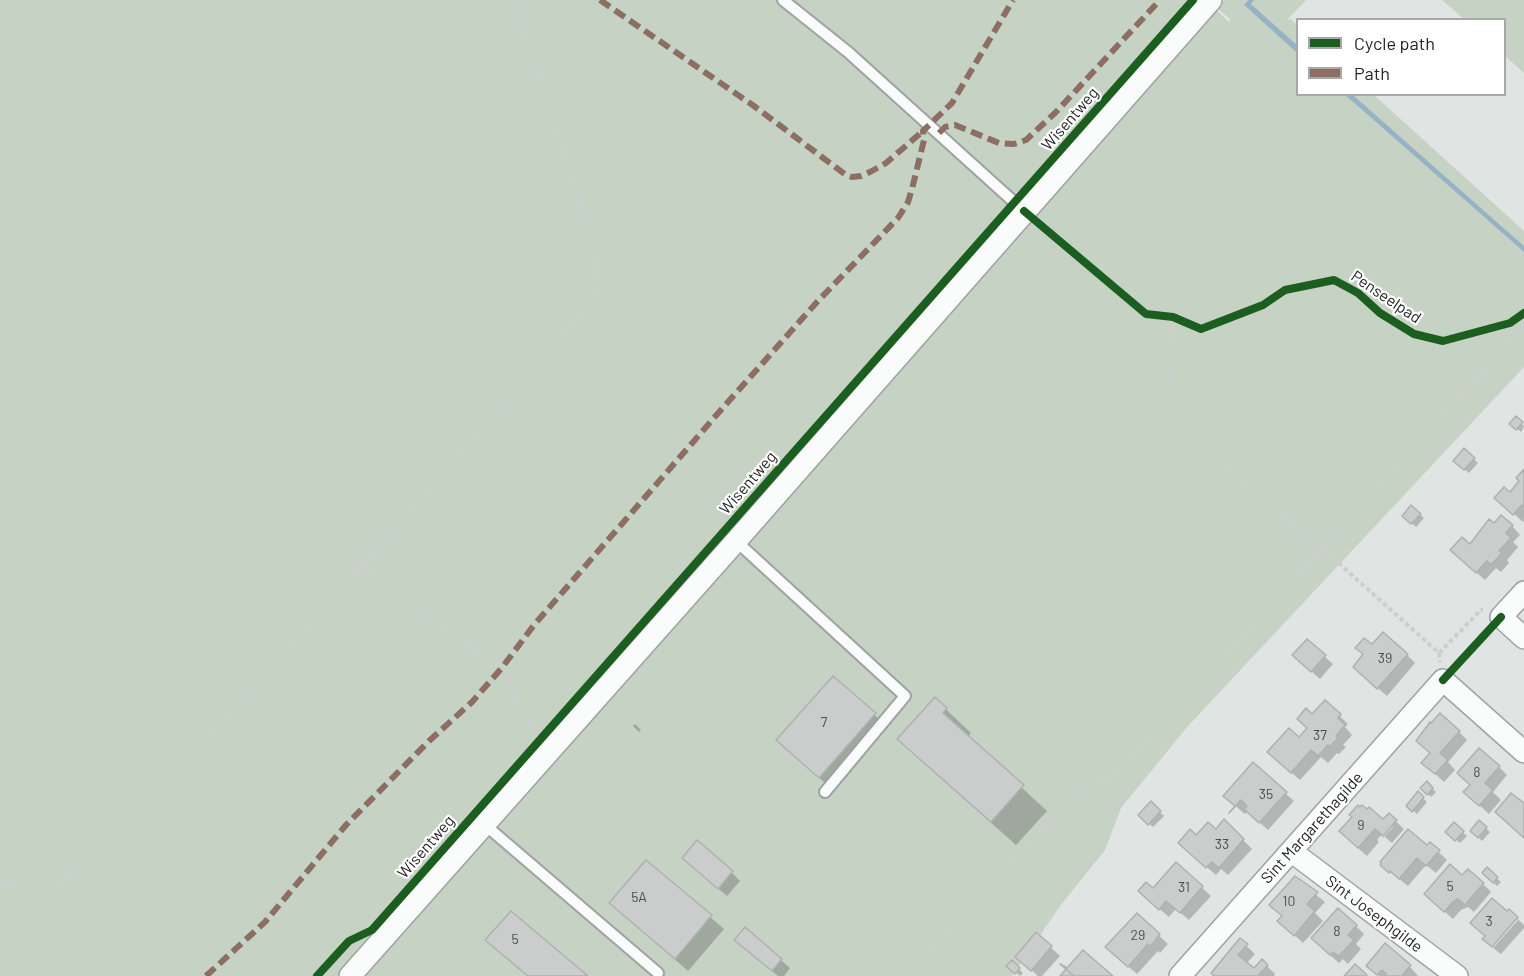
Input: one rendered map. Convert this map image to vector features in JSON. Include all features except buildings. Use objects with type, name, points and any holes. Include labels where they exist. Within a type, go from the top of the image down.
[{"type":"street","name":"Wisentweg","points":[[350,976],[1211,0]]},
{"type":"street","points":[[1524,592],[1501,617],[1524,638]]},
{"type":"street","points":[[1443,680],[1524,752]]},
{"type":"street","name":"Sint Margarethagilde","points":[[1180,976],[1443,680]]},
{"type":"street","name":"Sint Josephgilde","points":[[1291,851],[1457,976]]},
{"type":"lane","points":[[783,0],[848,52],[1024,211]]},
{"type":"lane","points":[[736,541],[905,696],[825,792]]},
{"type":"lane","points":[[484,824],[658,973]]},
{"type":"path","points":[[0,882],[36,890],[57,885],[81,868],[205,742],[560,340],[595,295],[598,265],[593,238],[514,0]]},
{"type":"path","points":[[1164,316],[1182,321]]},
{"type":"path","points":[[1173,317],[1167,412],[1211,454],[1323,549],[1439,653],[1443,680]]},
{"type":"path","points":[[907,976],[1080,786],[1109,781],[1323,549],[1522,318]]},
{"type":"path","points":[[361,567],[501,669],[509,680],[526,721],[543,736]]},
{"type":"path","points":[[1439,653],[1480,609],[1501,617]]},
{"type":"path","points":[[535,745],[551,727]]},
{"type":"green space","points":[[0,0],[1205,0],[1229,22],[1231,20],[1217,8],[1224,0],[1248,0],[1244,5],[1296,52],[1296,96],[1346,96],[1524,252],[1524,367],[1188,726],[1121,808],[1105,850],[1060,906],[1012,976],[0,976]]},
{"type":"green space","points":[[1254,0],[1306,0],[1287,20],[1291,19],[1296,24],[1296,44],[1251,4]]},
{"type":"green space","points":[[1442,0],[1524,0],[1524,73],[1506,57],[1506,18],[1463,18]]},
{"type":"green space","points":[[1354,96],[1375,96],[1524,231],[1524,246]]},
{"type":"water","points":[[1248,0],[1254,0],[1251,4],[1296,44],[1296,52],[1244,5]]},
{"type":"water","points":[[1346,96],[1354,96],[1524,246],[1524,252]]},
{"type":"marked path","points":[[600,0],[754,106],[846,175],[861,176],[872,171],[886,163],[923,131]]},
{"type":"marked path","points":[[206,976],[265,922],[346,825],[429,741],[472,702],[501,669],[534,625],[720,411],[817,302],[898,218],[908,202],[912,189],[924,140],[923,131],[952,103],[1013,0]]},
{"type":"marked path","points":[[939,133],[945,127],[955,125],[999,143],[1014,144],[1026,140],[1056,112],[1160,0]]},
{"type":"cycle path","points":[[317,976],[349,941],[372,930],[1193,0]]},
{"type":"cycle path","name":"Penseelpad","points":[[1024,211],[1146,314],[1173,317],[1201,329],[1263,305],[1285,290],[1334,280],[1358,293],[1380,313],[1414,334],[1443,341],[1510,323],[1524,313]]},
{"type":"cycle path","points":[[1443,680],[1501,617]]}]
